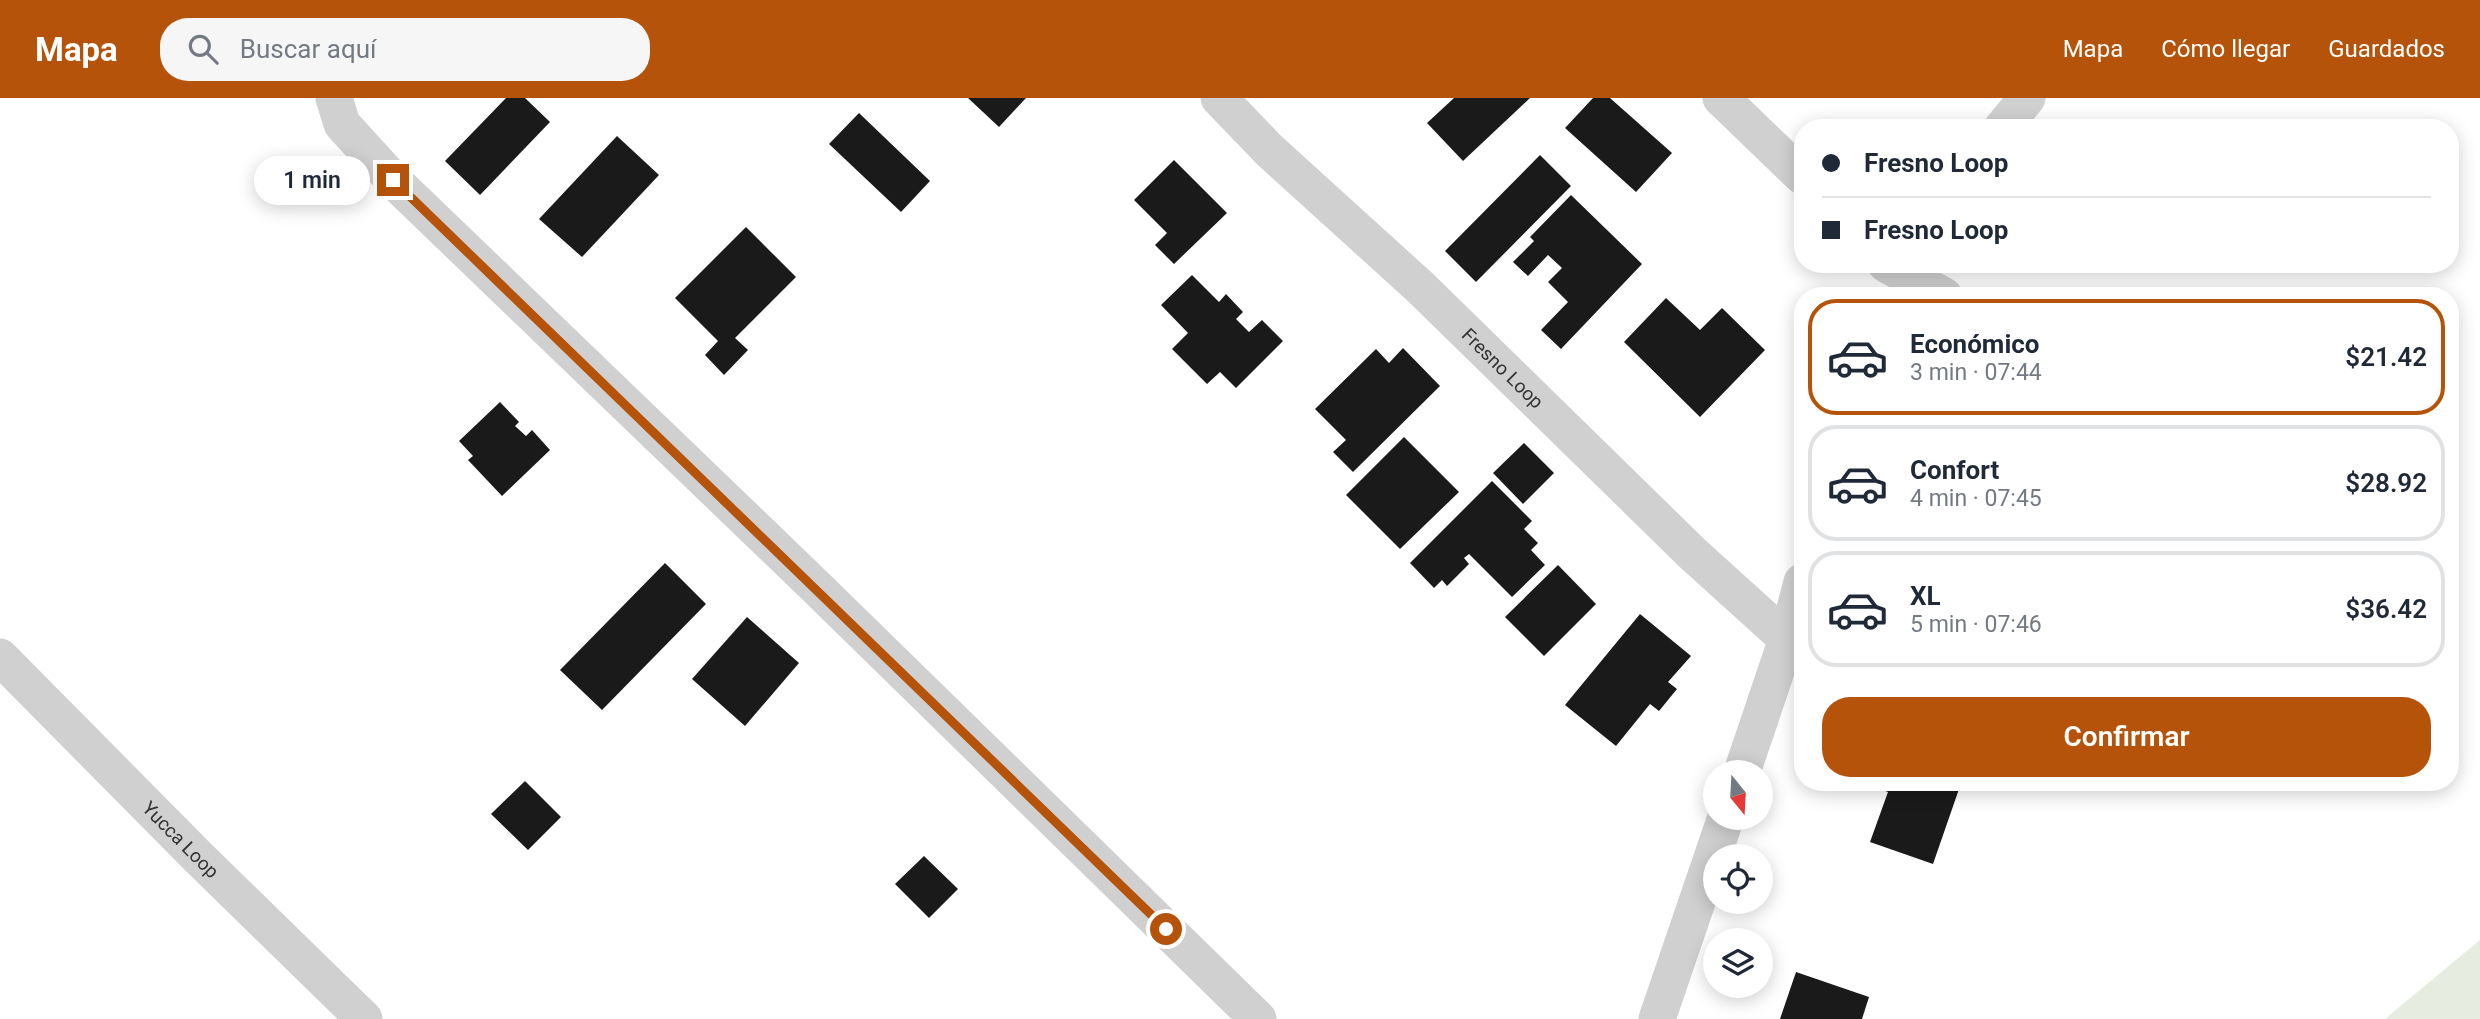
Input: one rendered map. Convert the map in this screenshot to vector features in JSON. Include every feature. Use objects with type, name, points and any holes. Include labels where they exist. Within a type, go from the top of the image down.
[{"type":"street","points":[[334,98],[342,124],[393,180],[813,584],[1258,1019]]},
{"type":"street","name":"Fresno Loop","points":[[1219,98],[1269,150],[1420,287],[1693,554],[1787,639]]},
{"type":"street","points":[[1721,98],[1794,168]]},
{"type":"street","points":[[2010,119],[2027,98]]},
{"type":"street","points":[[1886,273],[1921,287]]},
{"type":"street","points":[[1746,760],[1794,612]]},
{"type":"street","name":"Yucca Loop","points":[[0,657],[363,1019]]},
{"type":"street","points":[[1657,1019],[1722,830]]},
{"type":"shaded area","points":[[2480,940],[2480,1019],[2385,1019]]},
{"type":"building","points":[[506,98],[525,98],[550,122],[480,195],[445,161]]},
{"type":"building","points":[[968,98],[1026,98],[999,127]]},
{"type":"building","points":[[1454,98],[1530,98],[1463,161],[1427,123]]},
{"type":"building","points":[[1593,98],[1610,98],[1672,153],[1636,192],[1565,128]]},
{"type":"building","points":[[859,113],[930,181],[901,212],[829,144]]},
{"type":"building","points":[[617,136],[659,175],[582,257],[539,219]]},
{"type":"building","points":[[1540,155],[1571,186],[1476,282],[1445,251]]},
{"type":"building","points":[[1174,160],[1227,213],[1174,264],[1155,245],[1167,233],[1134,200]]},
{"type":"building","points":[[1571,195],[1642,264],[1561,349],[1541,330],[1568,302],[1548,282],[1562,268],[1548,255],[1528,276],[1513,262],[1534,241],[1530,237]]},
{"type":"building","points":[[746,227],[796,277],[735,338],[748,350],[724,375],[705,355],[718,341],[675,298]]},
{"type":"building","points":[[1192,275],[1219,302],[1226,294],[1243,312],[1236,319],[1249,332],[1262,320],[1283,341],[1236,388],[1220,372],[1207,384],[1172,349],[1188,333],[1161,305]]},
{"type":"building","points":[[1666,298],[1700,330],[1722,308],[1765,350],[1700,417],[1624,342]]},
{"type":"building","points":[[1403,348],[1440,386],[1353,472],[1333,452],[1346,440],[1315,409],[1376,349],[1389,363]]},
{"type":"building","points":[[500,402],[519,422],[515,426],[526,436],[532,430],[550,450],[502,496],[468,460],[473,456],[459,441]]},
{"type":"building","points":[[1404,437],[1459,492],[1400,549],[1346,495]]},
{"type":"building","points":[[1524,443],[1554,473],[1523,504],[1493,473]]},
{"type":"building","points":[[1492,481],[1532,521],[1524,529],[1538,543],[1531,550],[1545,565],[1512,597],[1469,554],[1464,558],[1469,564],[1447,586],[1442,580],[1434,588],[1410,563]]},
{"type":"building","points":[[665,563],[706,604],[602,710],[560,670]]},
{"type":"building","points":[[1558,565],[1596,604],[1544,656],[1505,617]]},
{"type":"building","points":[[1640,614],[1691,656],[1668,682],[1677,689],[1659,711],[1650,704],[1616,746],[1565,705]]},
{"type":"building","points":[[747,617],[799,663],[745,726],[692,679]]},
{"type":"building","points":[[525,781],[561,817],[528,850],[491,814]]},
{"type":"building","points":[[1885,791],[1958,791],[1933,864],[1870,842],[1888,792]]},
{"type":"building","points":[[924,856],[958,889],[929,918],[895,884]]},
{"type":"building","points":[[1796,972],[1869,997],[1862,1019],[1780,1019]]},
{"type":"route","points":[[393,180],[813,584],[1166,929]]}]
